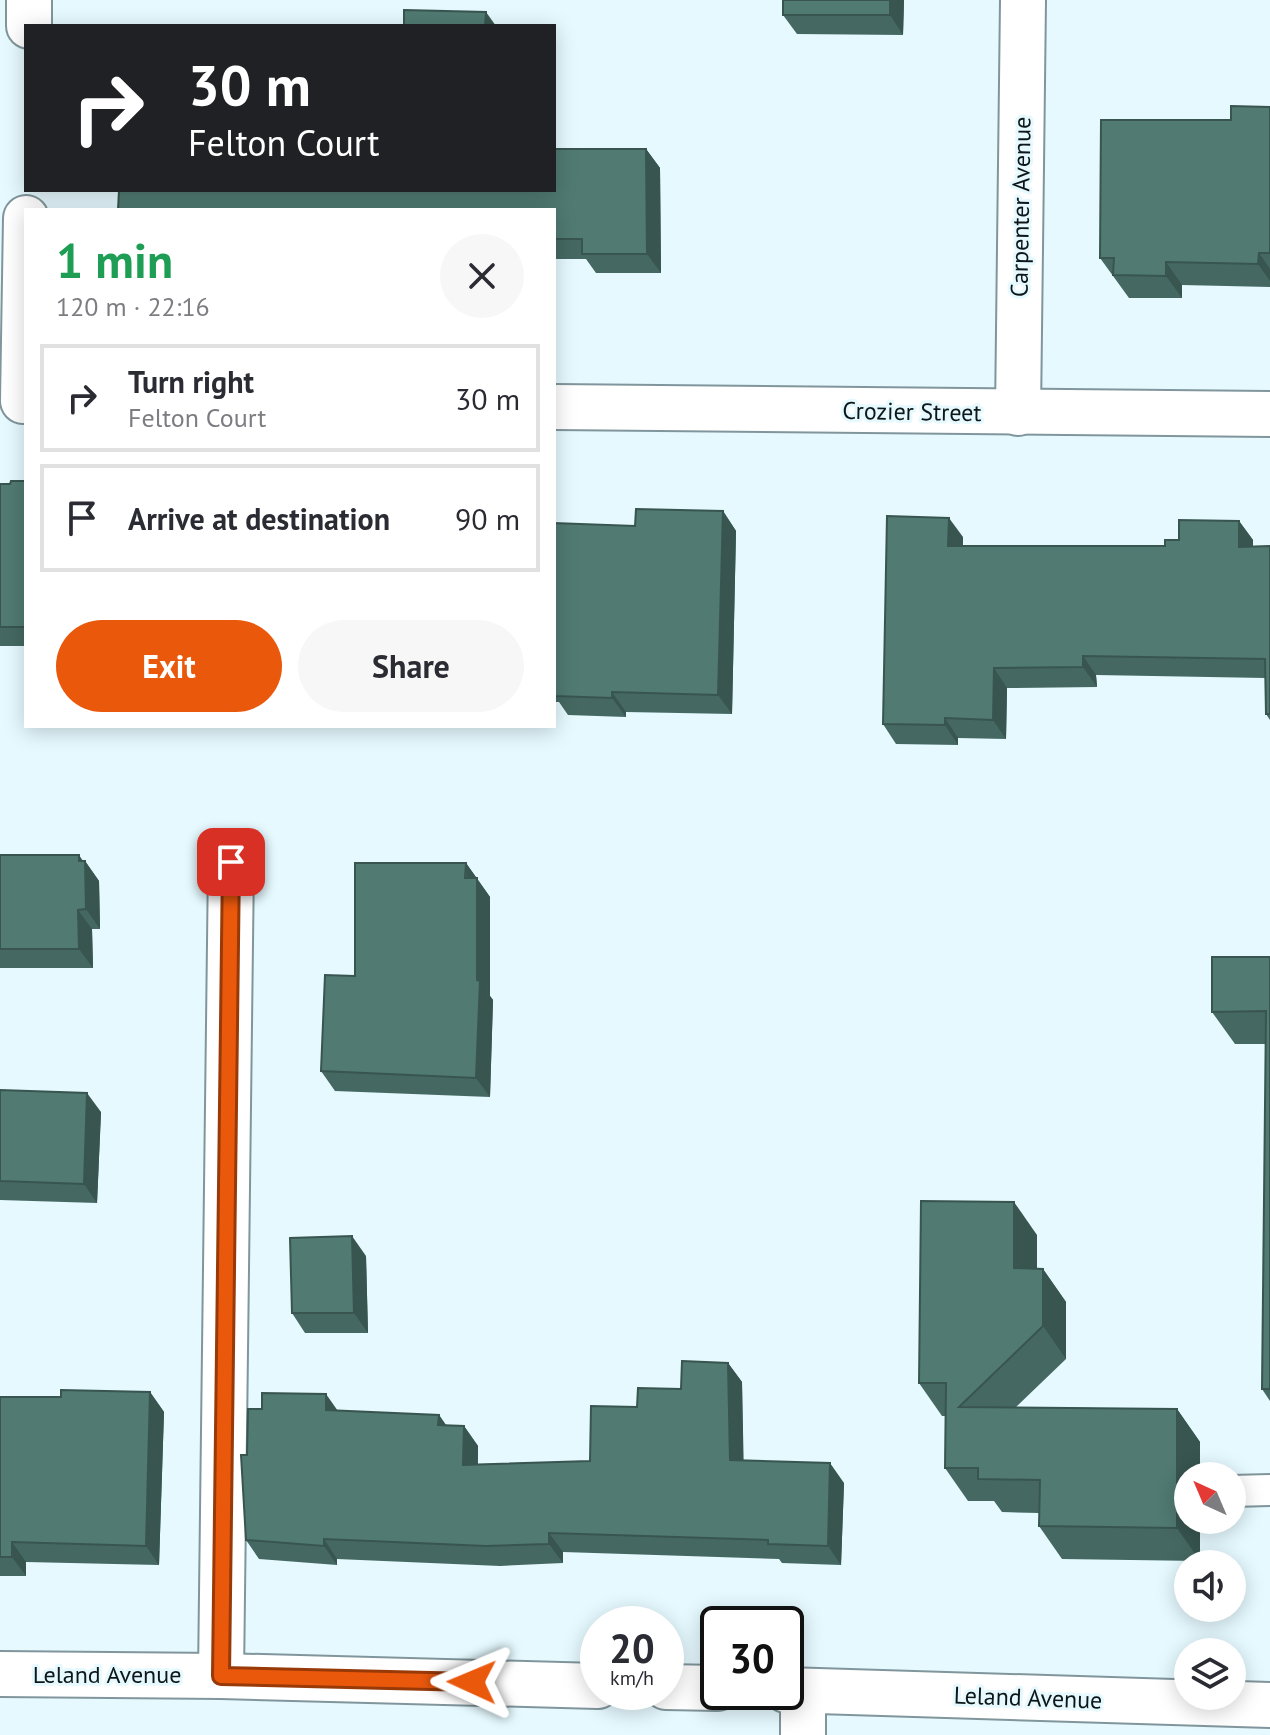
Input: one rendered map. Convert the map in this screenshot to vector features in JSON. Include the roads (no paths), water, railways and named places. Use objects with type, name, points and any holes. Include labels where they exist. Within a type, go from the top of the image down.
[{"type":"street","points":[[29,0],[29,24]]},
{"type":"street","name":"Carpenter Avenue","points":[[1018,413],[1023,0]]},
{"type":"street","points":[[16,400],[24,254]]},
{"type":"street","name":"Crozier Street","points":[[556,407],[1270,414]]},
{"type":"street","points":[[221,1676],[231,862]]},
{"type":"street","name":"Leland Avenue","points":[[0,1674],[580,1686]]},
{"type":"street","name":"Leland Avenue","points":[[804,1690],[1270,1705]]},
{"type":"street","points":[[798,1710],[803,1735]]},
{"type":"lane","points":[[1246,1491],[1270,1490]]}]
